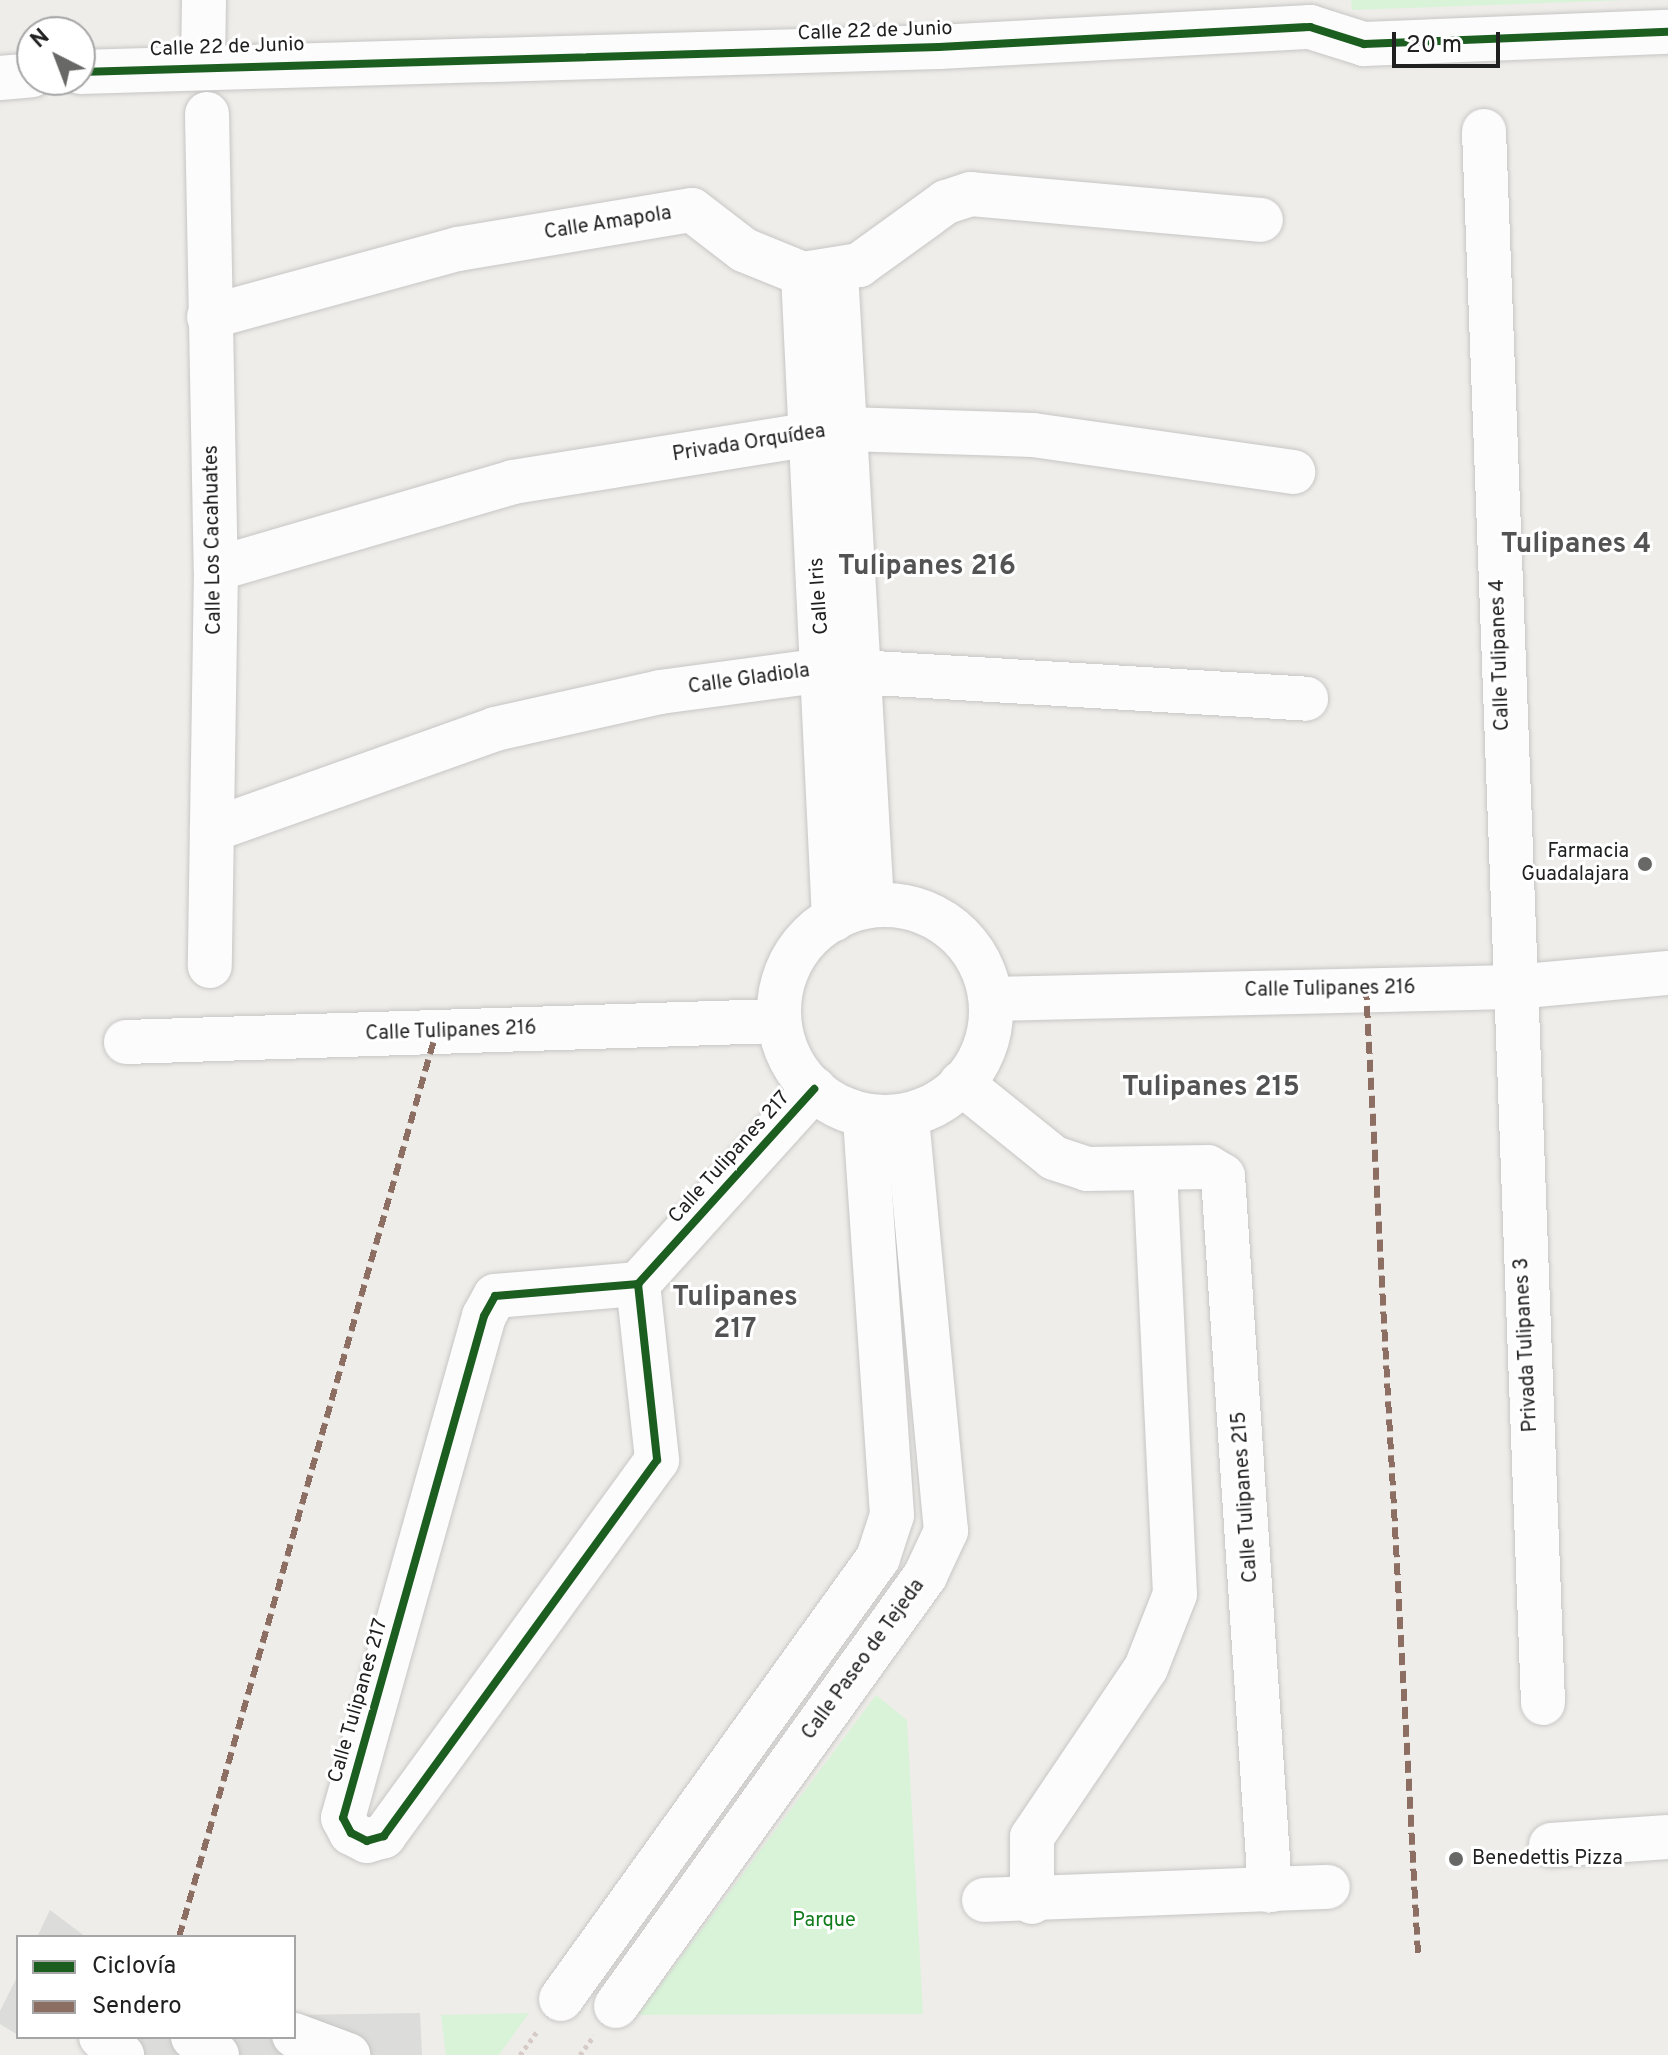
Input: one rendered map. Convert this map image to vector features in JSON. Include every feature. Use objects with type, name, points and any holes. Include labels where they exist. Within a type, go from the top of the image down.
[{"type":"street","points":[[203,63],[204,0]]},
{"type":"street","name":"Calle 22 de Junio","points":[[96,71],[1099,19],[1318,13],[1364,44],[1668,32]]},
{"type":"street","name":"Calle Los Cacahuates","points":[[207,114],[216,569],[210,966]]},
{"type":"street","name":"Calle Tulipanes 4","points":[[1484,131],[1514,987]]},
{"type":"street","points":[[819,273],[884,250],[946,202],[971,194],[1261,220]]},
{"type":"street","name":"Calle Amapola","points":[[209,317],[458,249],[692,210],[744,250],[819,273]]},
{"type":"street","name":"Calle Iris","points":[[819,273],[843,670],[853,911]]},
{"type":"street","name":"Privada Orquídea","points":[[216,569],[513,482],[827,432],[1033,435],[1293,472]]},
{"type":"street","name":"Calle Gladiola","points":[[212,830],[495,729],[660,692],[843,670],[1306,699]]},
{"type":"street","points":[[853,911],[943,921],[973,950],[992,999],[990,1030],[961,1083],[886,1116],[814,1089],[796,1072],[776,1021],[794,953],[853,911]]},
{"type":"street","name":"Calle Tulipanes 216","points":[[992,999],[1514,987],[1668,973]]},
{"type":"street","name":"Privada Tulipanes 3","points":[[1514,987],[1543,1703]]},
{"type":"street","name":"Calle Tulipanes 216","points":[[126,1042],[776,1021]]},
{"type":"street","name":"Calle Tulipanes 215","points":[[961,1083],[1054,1158],[1087,1169],[1208,1167],[1223,1176],[1270,1890]]},
{"type":"street","name":"Calle Tulipanes 217","points":[[638,1284],[657,1460],[384,1836],[367,1841],[351,1833],[343,1818],[484,1316],[495,1296],[638,1284],[814,1089]]},
{"type":"street","points":[[561,1999],[878,1558],[892,1515],[886,1116]]},
{"type":"street","name":"Calle Paseo de Tejeda","points":[[616,2006],[925,1576],[946,1531],[886,1116]]},
{"type":"street","points":[[1032,1902],[1032,1837],[1146,1668],[1175,1594],[1155,1168]]},
{"type":"street","points":[[1551,1845],[1668,1837]]},
{"type":"street","points":[[984,1900],[1032,1902],[1328,1887]]},
{"type":"street","points":[[296,2036],[348,2055]]},
{"type":"street","points":[[103,2039],[122,2055]]},
{"type":"street","points":[[196,2039],[217,2055]]},
{"type":"shaded area","points":[[50,1910],[83,1935],[38,1935]]},
{"type":"shaded area","points":[[16,1979],[16,2034],[0,2024],[0,2011]]},
{"type":"shaded area","points":[[420,2013],[422,2055],[111,2055],[92,2039],[296,2039],[296,2015]]},
{"type":"green space","points":[[1351,0],[1626,0],[1352,10]]},
{"type":"green space","name":"Parque","points":[[876,1695],[907,1720],[923,2014],[638,2015]]},
{"type":"green space","points":[[529,2013],[499,2055],[446,2055],[441,2015]]},
{"type":"marked path","points":[[1366,988],[1418,1953]]},
{"type":"marked path","points":[[180,1935],[436,1033]]},
{"type":"cycle path","points":[[96,72],[939,47],[1310,27],[1364,44],[1668,32]]},
{"type":"cycle path","points":[[638,1284],[657,1460],[384,1836],[367,1841],[351,1833],[343,1818],[484,1316],[495,1296],[638,1284],[814,1089]]},
{"type":"place","name":"Farmacia Guadalajara","points":[[1645,864]]},
{"type":"place","name":"Benedettis Pizza","points":[[1456,1859]]},
{"type":"district","name":"Tulipanes 4","points":[[1576,545]]},
{"type":"district","name":"Tulipanes 216","points":[[927,567]]},
{"type":"district","name":"Tulipanes 215","points":[[1211,1088]]},
{"type":"district","name":"Tulipanes 217","points":[[735,1314]]}]
